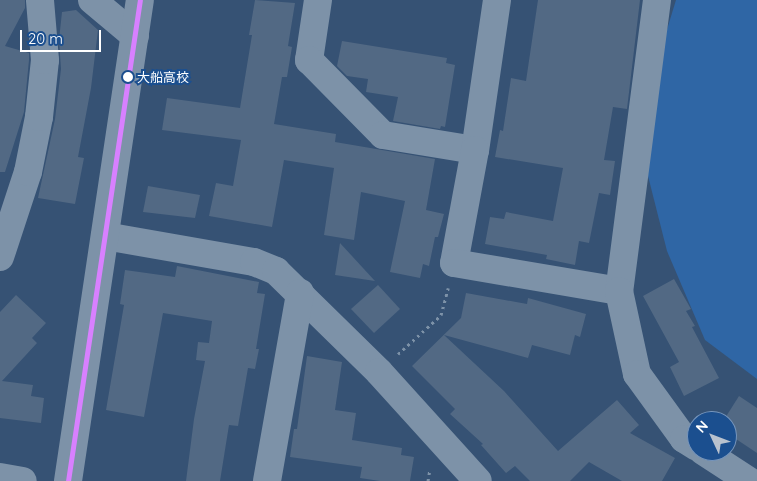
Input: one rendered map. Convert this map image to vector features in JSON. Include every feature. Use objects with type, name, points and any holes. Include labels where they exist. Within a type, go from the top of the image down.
[{"type":"street","points":[[0,257],[28,172],[39,117],[45,60],[40,0]]},
{"type":"street","points":[[92,0],[134,36]]},
{"type":"street","points":[[68,481],[140,0]]},
{"type":"street","points":[[318,0],[309,60],[383,134],[475,150]]},
{"type":"street","points":[[497,0],[475,150],[454,263],[619,291]]},
{"type":"street","points":[[657,0],[619,291],[637,374],[687,441]]},
{"type":"street","points":[[105,236],[254,262],[276,272],[300,293],[379,372],[478,481]]},
{"type":"street","points":[[267,481],[300,293]]},
{"type":"street","points":[[718,461],[749,481]]},
{"type":"street","points":[[0,477],[23,481]]},
{"type":"path","points":[[379,372],[441,315],[454,263]]},
{"type":"shaded area","points":[[676,0],[757,0],[757,379],[705,340],[667,251],[646,168],[654,72]]},
{"type":"building","points":[[0,0],[25,0],[25,8],[5,46],[29,53],[24,112],[5,172],[0,172]]},
{"type":"building","points":[[255,0],[295,3],[288,46],[292,47],[287,77],[282,77],[274,124],[336,134],[335,142],[435,159],[426,210],[444,214],[438,237],[435,237],[429,266],[423,264],[420,278],[390,272],[405,201],[361,192],[354,240],[324,235],[334,168],[284,160],[272,227],[209,216],[216,183],[233,186],[241,140],[162,130],[167,98],[240,108],[252,35],[249,35]]},
{"type":"building","points":[[538,0],[640,0],[627,109],[613,107],[604,160],[615,161],[610,195],[599,193],[589,243],[579,241],[575,265],[546,259],[547,255],[485,244],[490,217],[504,219],[506,212],[553,221],[563,168],[495,157],[500,130],[503,131],[511,78],[526,81]]},
{"type":"building","points":[[76,10],[98,30],[91,88],[78,157],[84,158],[75,204],[38,198],[55,119],[61,69],[59,40],[62,12]]},
{"type":"building","points":[[342,41],[447,58],[446,63],[455,65],[445,127],[441,126],[440,129],[393,121],[398,97],[366,92],[368,79],[347,76],[337,66]]},
{"type":"building","points":[[148,186],[200,195],[195,218],[143,212]]},
{"type":"building","points":[[340,243],[375,281],[335,275]]},
{"type":"building","points":[[177,266],[259,282],[257,293],[265,294],[256,349],[259,349],[255,369],[248,368],[238,426],[229,425],[220,481],[186,481],[194,419],[205,361],[196,360],[198,342],[209,343],[212,321],[163,313],[144,417],[106,410],[124,305],[120,304],[125,270],[175,277]]},
{"type":"building","points":[[674,279],[691,309],[686,311],[695,326],[692,327],[719,378],[684,396],[670,367],[679,362],[643,296]]},
{"type":"building","points":[[378,285],[400,309],[374,333],[351,309]]},
{"type":"building","points":[[466,293],[527,304],[528,298],[586,314],[580,337],[575,335],[570,355],[532,345],[528,358],[444,335],[504,391],[558,451],[617,400],[639,425],[630,433],[675,458],[662,481],[622,481],[589,462],[570,481],[530,481],[515,466],[506,473],[481,445],[483,444],[450,414],[455,409],[412,366],[461,318]]},
{"type":"building","points":[[16,295],[46,323],[32,338],[37,343],[2,381],[33,385],[31,396],[44,398],[41,423],[0,418],[0,312]]},
{"type":"building","points":[[307,356],[342,362],[335,410],[356,413],[352,440],[402,448],[401,455],[414,457],[410,481],[380,481],[360,478],[362,467],[290,457],[294,429],[297,429]]},
{"type":"building","points":[[739,396],[757,408],[757,453],[737,440],[737,411],[730,411]]},
{"type":"transit line","points":[[68,481],[140,0]]},
{"type":"place","name":"大船高校","points":[[128,77]]}]
